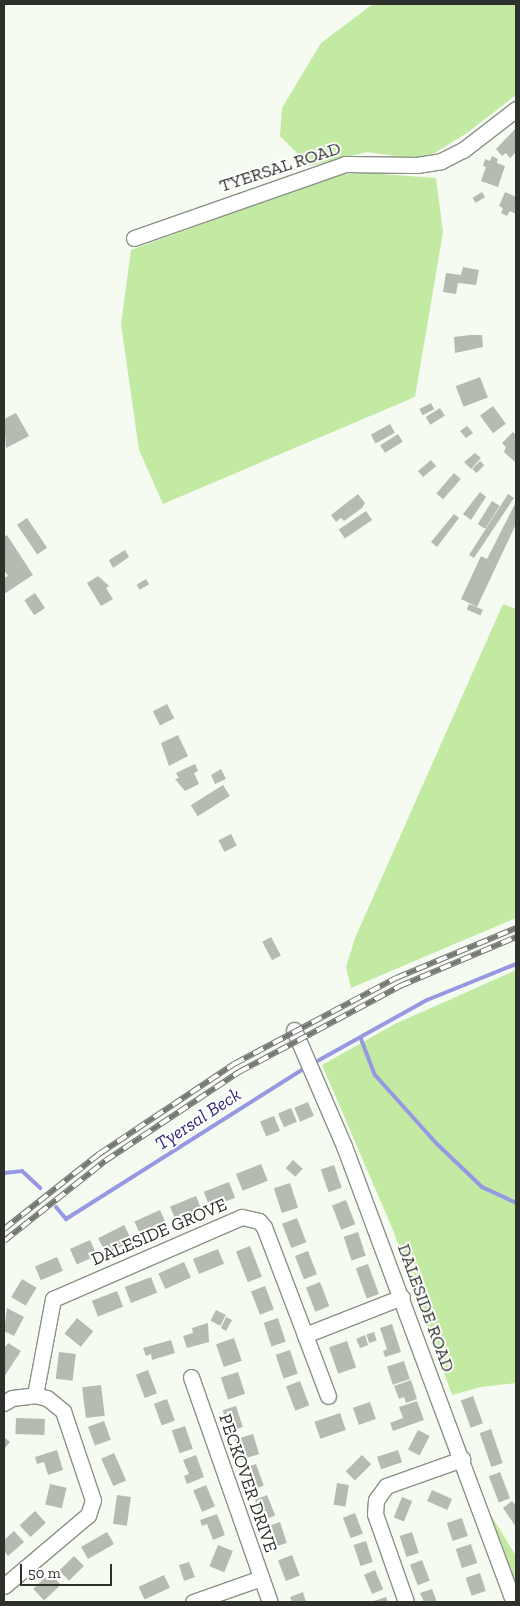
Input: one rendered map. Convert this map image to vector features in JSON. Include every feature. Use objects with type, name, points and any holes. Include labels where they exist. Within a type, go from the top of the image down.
[{"type":"street","name":"TYERSAL ROAD","points":[[134,238],[345,164],[417,165],[441,160],[463,150],[516,109]]},
{"type":"street","name":"DALESIDE ROAD","points":[[294,1030],[314,1072],[402,1297],[514,1602]]},
{"type":"street","name":"DALESIDE GROVE","points":[[35,1395],[53,1299],[242,1218],[259,1221],[264,1227],[328,1396]]},
{"type":"street","points":[[305,1335],[402,1297]]},
{"type":"street","name":"PECKOVER DRIVE","points":[[191,1377],[270,1602]]},
{"type":"street","points":[[4,1403],[12,1398],[35,1395],[56,1404],[68,1419],[92,1490],[92,1508],[4,1586]]},
{"type":"street","points":[[406,1602],[375,1514],[376,1500],[386,1486],[462,1459]]},
{"type":"street","points":[[193,1602],[261,1578]]},
{"type":"green space","points":[[373,4],[516,4],[516,95],[467,133],[433,154],[410,158],[367,152],[310,166],[280,136],[282,108],[321,43]]},
{"type":"green space","points":[[368,173],[436,178],[443,232],[415,397],[163,504],[139,450],[121,324],[131,250],[340,174]]},
{"type":"green space","points":[[503,604],[516,609],[516,918],[351,988],[346,967],[355,938]]},
{"type":"green space","points":[[516,970],[516,1383],[481,1387],[452,1395],[393,1230],[322,1065],[395,1024]]},
{"type":"green space","points":[[491,1515],[516,1556],[516,1591],[489,1516]]},
{"type":"building","points":[[516,128],[516,152],[510,158],[506,153],[502,156],[496,149]]},
{"type":"building","points":[[492,156],[498,159],[497,163],[505,166],[498,187],[481,181],[486,167],[483,166],[485,159],[490,161]]},
{"type":"building","points":[[482,192],[485,197],[476,203],[473,198]]},
{"type":"building","points":[[505,192],[516,197],[516,214],[510,211],[507,216],[501,213],[503,208],[499,206]]},
{"type":"building","points":[[463,267],[479,270],[476,285],[458,283],[456,294],[443,292],[446,273],[461,275]]},
{"type":"building","points":[[482,335],[483,347],[455,353],[454,337]]},
{"type":"building","points":[[480,377],[488,398],[464,407],[456,386]]},
{"type":"building","points":[[431,403],[434,409],[423,415],[419,409]]},
{"type":"building","points":[[493,406],[506,424],[493,433],[480,415]]},
{"type":"building","points":[[440,408],[445,416],[430,425],[426,417]]},
{"type":"building","points":[[16,413],[29,436],[6,448],[4,419]]},
{"type":"building","points":[[390,424],[395,433],[376,443],[371,435]]},
{"type":"building","points":[[467,426],[473,433],[466,438],[460,431]]},
{"type":"building","points":[[513,432],[516,435],[516,463],[504,452],[506,447],[502,443]]},
{"type":"building","points":[[398,434],[403,442],[385,453],[380,445]]},
{"type":"building","points":[[475,453],[481,458],[471,469],[464,462]]},
{"type":"building","points":[[431,460],[436,466],[423,477],[418,471]]},
{"type":"building","points":[[480,461],[484,465],[476,473],[472,469]]},
{"type":"building","points":[[454,473],[461,479],[443,499],[436,493]]},
{"type":"building","points":[[480,492],[486,497],[471,520],[463,514]]},
{"type":"building","points":[[358,494],[365,503],[362,508],[344,521],[341,518],[336,522],[331,515]]},
{"type":"building","points":[[508,494],[514,498],[474,558],[469,555]]},
{"type":"building","points":[[492,501],[500,506],[485,529],[478,524]]},
{"type":"building","points":[[516,502],[516,524],[477,607],[461,599],[481,556],[487,559]]},
{"type":"building","points":[[366,511],[372,520],[345,539],[339,529]]},
{"type":"building","points":[[454,514],[459,518],[437,547],[431,542]]},
{"type":"building","points":[[27,518],[47,548],[37,555],[17,525]]},
{"type":"building","points":[[7,535],[33,575],[4,594],[4,578],[8,576],[4,570],[4,537]]},
{"type":"building","points":[[125,550],[129,557],[113,568],[109,560]]},
{"type":"building","points":[[98,576],[109,586],[106,588],[113,599],[101,606],[87,583]]},
{"type":"building","points":[[146,579],[149,584],[140,590],[137,585]]},
{"type":"building","points":[[35,593],[45,608],[34,615],[24,600]]},
{"type":"building","points":[[469,604],[483,610],[480,615],[467,610]]},
{"type":"building","points":[[167,704],[174,718],[160,726],[153,711]]},
{"type":"building","points":[[178,735],[188,756],[169,766],[161,743]]},
{"type":"building","points":[[195,764],[198,771],[194,773],[199,784],[185,791],[175,779],[179,778],[176,773]]},
{"type":"building","points":[[221,769],[226,779],[215,784],[211,775]]},
{"type":"building","points":[[223,785],[230,796],[198,816],[191,805]]},
{"type":"building","points":[[231,834],[237,846],[224,852],[219,840]]},
{"type":"building","points":[[271,937],[281,956],[272,960],[262,942]]},
{"type":"building","points":[[308,1102],[314,1116],[300,1122],[294,1108]]},
{"type":"building","points":[[291,1108],[297,1122],[284,1127],[278,1113]]},
{"type":"building","points":[[274,1116],[280,1131],[266,1136],[260,1122]]},
{"type":"building","points":[[293,1160],[303,1169],[295,1177],[286,1168]]},
{"type":"building","points":[[261,1164],[268,1181],[243,1191],[236,1174]]},
{"type":"building","points":[[334,1165],[342,1188],[329,1192],[321,1170]]},
{"type":"building","points":[[229,1182],[235,1198],[210,1208],[204,1192]]},
{"type":"building","points":[[290,1183],[298,1208],[282,1213],[274,1188]]},
{"type":"building","points":[[196,1196],[202,1211],[176,1221],[170,1206]]},
{"type":"building","points":[[346,1200],[355,1224],[341,1230],[332,1205]]},
{"type":"building","points":[[160,1210],[167,1226],[141,1237],[134,1221]]},
{"type":"building","points":[[297,1218],[306,1242],[291,1248],[282,1224]]},
{"type":"building","points":[[124,1225],[132,1241],[106,1254],[98,1238]]},
{"type":"building","points":[[358,1232],[366,1256],[351,1260],[344,1237]]},
{"type":"building","points":[[90,1240],[97,1256],[77,1264],[70,1249]]},
{"type":"building","points":[[250,1246],[262,1277],[248,1282],[236,1251]]},
{"type":"building","points":[[218,1249],[224,1264],[199,1274],[193,1259]]},
{"type":"building","points":[[308,1251],[317,1274],[304,1279],[295,1256]]},
{"type":"building","points":[[57,1257],[63,1271],[41,1280],[35,1266]]},
{"type":"building","points":[[184,1262],[191,1278],[165,1289],[158,1273]]},
{"type":"building","points":[[368,1264],[379,1294],[367,1299],[356,1268]]},
{"type":"building","points":[[151,1277],[157,1293],[131,1303],[125,1287]]},
{"type":"building","points":[[22,1279],[37,1288],[26,1306],[11,1297]]},
{"type":"building","points":[[320,1282],[329,1306],[315,1312],[306,1287]]},
{"type":"building","points":[[265,1286],[274,1309],[260,1315],[251,1291]]},
{"type":"building","points":[[117,1291],[123,1307],[98,1317],[92,1301]]},
{"type":"building","points":[[7,1308],[24,1317],[14,1336],[4,1331]]},
{"type":"building","points":[[216,1310],[226,1315],[220,1326],[211,1321]]},
{"type":"building","points":[[226,1317],[232,1320],[226,1331],[221,1328]]},
{"type":"building","points":[[77,1318],[93,1331],[81,1347],[64,1334]]},
{"type":"building","points":[[278,1318],[286,1342],[271,1346],[264,1323]]},
{"type":"building","points":[[208,1323],[209,1342],[187,1348],[183,1336],[193,1333],[192,1328]]},
{"type":"building","points":[[392,1324],[401,1352],[385,1357],[383,1351],[387,1349],[380,1328]]},
{"type":"building","points":[[374,1332],[377,1341],[369,1343],[366,1334]]},
{"type":"building","points":[[365,1335],[368,1345],[360,1348],[356,1339]]},
{"type":"building","points":[[234,1338],[242,1361],[224,1367],[216,1344]]},
{"type":"building","points":[[171,1340],[175,1353],[152,1360],[151,1354],[146,1356],[143,1348]]},
{"type":"building","points":[[347,1341],[356,1367],[338,1374],[329,1347]]},
{"type":"building","points":[[8,1343],[21,1351],[4,1377],[4,1349]]},
{"type":"building","points":[[290,1350],[298,1374],[283,1378],[276,1355]]},
{"type":"building","points":[[59,1352],[76,1354],[73,1381],[56,1379]]},
{"type":"building","points":[[404,1361],[410,1379],[393,1385],[387,1367]]},
{"type":"building","points":[[148,1370],[157,1393],[145,1398],[136,1375]]},
{"type":"building","points":[[238,1372],[245,1394],[228,1399],[221,1378]]},
{"type":"building","points":[[411,1380],[417,1399],[406,1403],[404,1397],[399,1399],[394,1386]]},
{"type":"building","points":[[300,1381],[309,1405],[295,1411],[286,1386]]},
{"type":"building","points":[[101,1385],[105,1416],[86,1418],[82,1387]]},
{"type":"building","points":[[473,1396],[483,1423],[471,1428],[461,1400]]},
{"type":"building","points":[[167,1399],[175,1421],[162,1425],[154,1404]]},
{"type":"building","points":[[417,1401],[424,1420],[393,1431],[390,1423],[403,1418],[399,1407]]},
{"type":"building","points":[[370,1402],[376,1419],[359,1425],[353,1408]]},
{"type":"building","points":[[236,1406],[243,1427],[229,1431],[223,1410]]},
{"type":"building","points":[[340,1413],[346,1430],[320,1439],[314,1422]]},
{"type":"building","points":[[16,1418],[45,1419],[44,1435],[15,1434]]},
{"type":"building","points":[[104,1421],[111,1440],[95,1446],[88,1427]]},
{"type":"building","points":[[185,1426],[193,1449],[180,1453],[172,1431]]},
{"type":"building","points":[[491,1429],[503,1463],[491,1467],[480,1433]]},
{"type":"building","points":[[418,1430],[430,1436],[420,1456],[408,1450]]},
{"type":"building","points":[[253,1434],[259,1454],[240,1460],[234,1440]]},
{"type":"building","points":[[4,1437],[10,1442],[4,1449]]},
{"type":"building","points":[[57,1450],[63,1470],[48,1475],[44,1462],[37,1464],[35,1457]]},
{"type":"building","points":[[398,1450],[402,1462],[381,1469],[377,1457]]},
{"type":"building","points":[[114,1453],[126,1480],[113,1486],[101,1459]]},
{"type":"building","points":[[196,1455],[204,1477],[187,1484],[184,1476],[189,1474],[183,1460]]},
{"type":"building","points":[[362,1455],[371,1464],[355,1480],[346,1471]]},
{"type":"building","points":[[256,1464],[264,1486],[252,1490],[244,1468]]},
{"type":"building","points":[[500,1472],[510,1498],[499,1502],[489,1476]]},
{"type":"building","points":[[337,1483],[349,1485],[345,1507],[334,1505]]},
{"type":"building","points":[[50,1484],[67,1488],[62,1508],[45,1504]]},
{"type":"building","points":[[206,1485],[215,1506],[202,1512],[193,1490]]},
{"type":"building","points":[[432,1490],[452,1499],[447,1510],[427,1501]]},
{"type":"building","points":[[117,1495],[131,1497],[127,1526],[113,1524]]},
{"type":"building","points":[[267,1495],[275,1515],[263,1520],[255,1500]]},
{"type":"building","points":[[402,1497],[412,1501],[404,1522],[394,1517]]},
{"type":"building","points":[[512,1501],[516,1506],[516,1527],[503,1508]]},
{"type":"building","points":[[35,1511],[46,1523],[31,1537],[20,1525]]},
{"type":"building","points":[[355,1513],[363,1534],[351,1538],[343,1518]]},
{"type":"building","points":[[217,1514],[225,1535],[213,1540],[207,1524],[202,1526],[200,1520]]},
{"type":"building","points":[[462,1518],[468,1536],[453,1541],[447,1523]]},
{"type":"building","points":[[280,1522],[287,1543],[273,1547],[267,1526]]},
{"type":"building","points":[[14,1531],[24,1542],[8,1556],[4,1551],[4,1540]]},
{"type":"building","points":[[107,1532],[114,1544],[88,1559],[81,1547]]},
{"type":"building","points":[[412,1532],[419,1553],[406,1557],[400,1536]]},
{"type":"building","points":[[366,1541],[373,1562],[360,1566],[354,1545]]},
{"type":"building","points":[[471,1544],[477,1563],[462,1568],[456,1549]]},
{"type":"building","points":[[218,1545],[233,1551],[224,1572],[209,1566]]},
{"type":"building","points":[[292,1555],[300,1576],[286,1581],[278,1560]]},
{"type":"building","points":[[74,1556],[84,1566],[69,1581],[59,1571]]},
{"type":"building","points":[[422,1560],[430,1581],[418,1585],[410,1565]]},
{"type":"building","points":[[189,1562],[195,1577],[184,1581],[179,1565]]},
{"type":"building","points":[[375,1570],[383,1589],[372,1594],[364,1575]]},
{"type":"building","points":[[50,1573],[61,1585],[44,1600],[33,1589]]},
{"type":"building","points":[[480,1573],[486,1591],[472,1596],[466,1578]]},
{"type":"building","points":[[164,1575],[170,1588],[145,1600],[139,1587]]},
{"type":"building","points":[[432,1589],[437,1602],[424,1602],[420,1593]]},
{"type":"building","points":[[303,1592],[306,1602],[292,1602],[290,1597]]},
{"type":"building","points":[[386,1597],[388,1602],[374,1602],[374,1601]]},
{"type":"waterway","name":"Tyersal Beck","points":[[312,1064],[427,1000],[516,964]]},
{"type":"waterway","name":"Tyersal Beck","points":[[361,1039],[375,1075],[436,1143],[482,1187],[516,1203]]},
{"type":"waterway","name":"Tyersal Beck","points":[[56,1207],[66,1219],[306,1067]]},
{"type":"waterway","name":"Tyersal Beck","points":[[4,1173],[22,1171],[40,1188]]},
{"type":"railway","points":[[4,1229],[99,1154],[234,1064],[396,978],[516,928]]},
{"type":"railway","points":[[4,1241],[105,1161],[239,1072],[400,986],[516,937]]}]
